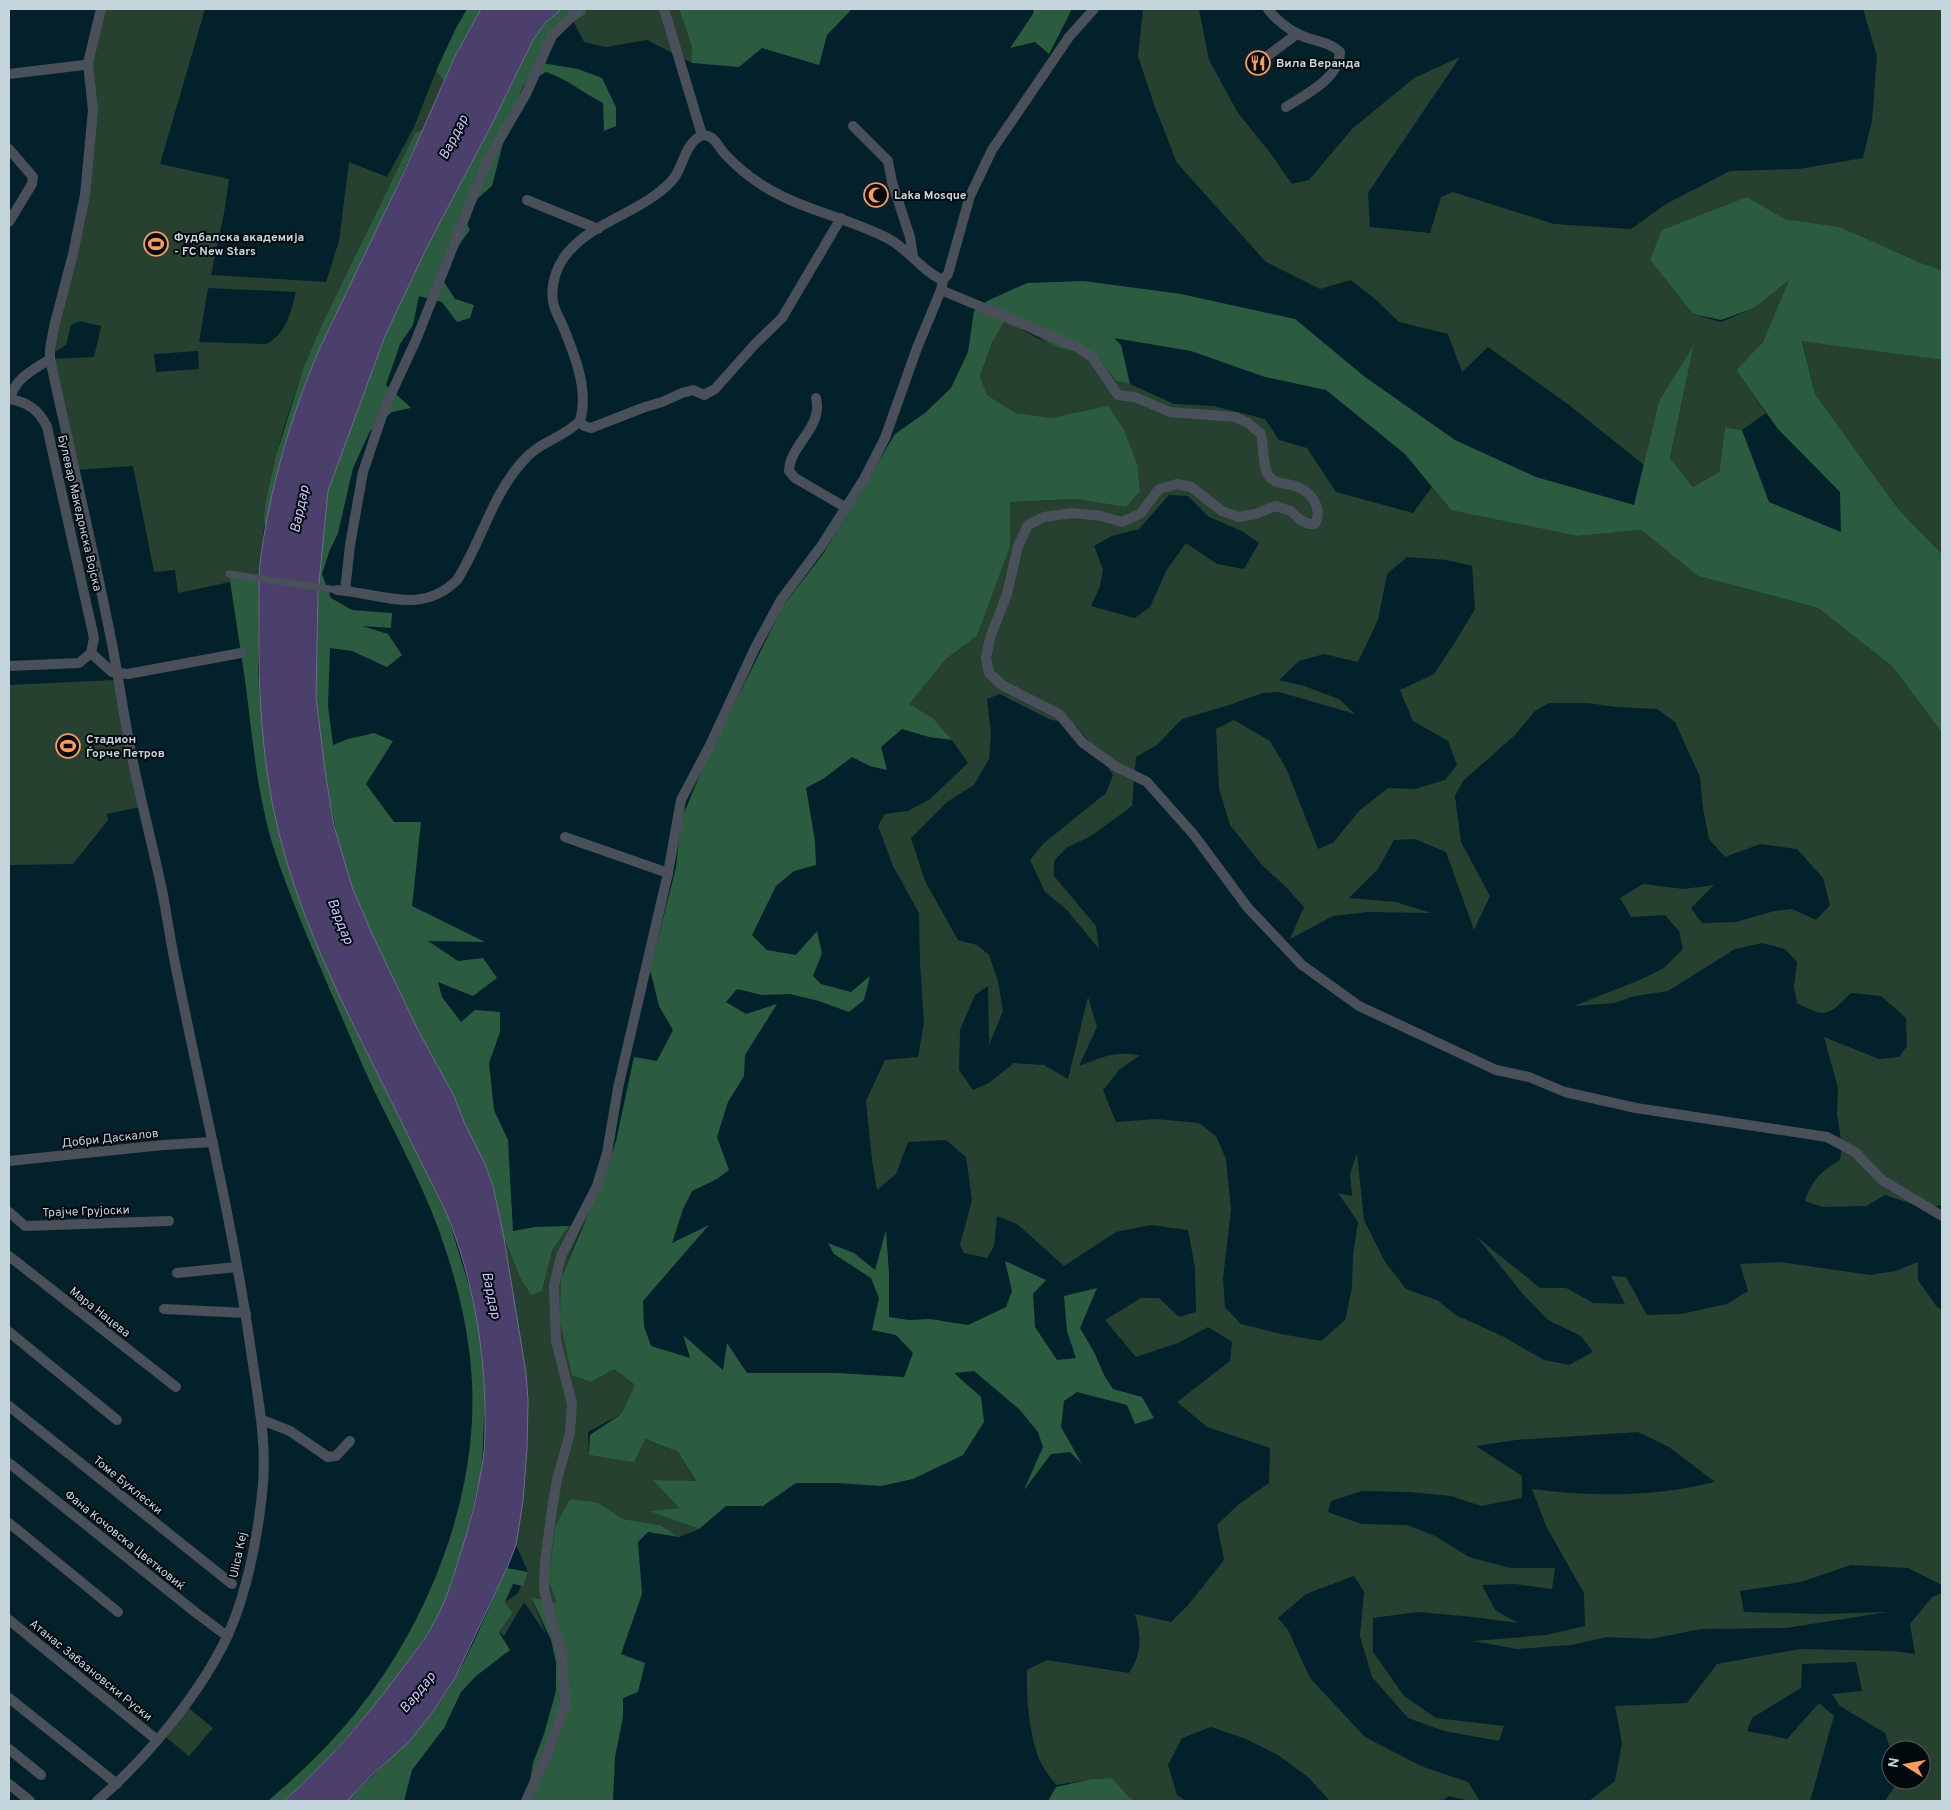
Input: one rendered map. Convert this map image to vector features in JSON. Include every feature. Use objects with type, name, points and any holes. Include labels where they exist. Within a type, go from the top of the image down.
[{"type":"street","name":"Ulica Kej","points":[[97,1801],[130,1772],[185,1705],[227,1636],[239,1605],[250,1564],[262,1495],[265,1454],[262,1420],[246,1313],[213,1142],[178,977],[163,895],[133,763],[117,674],[68,436],[50,359],[54,327],[73,254],[85,194],[93,110],[88,63],[100,9]]},
{"type":"street","points":[[341,591],[363,472],[385,407],[416,340],[487,161],[526,94],[552,36],[580,9]]},
{"type":"street","points":[[664,9],[702,134]]},
{"type":"street","points":[[526,1801],[548,1752],[565,1705],[562,1653],[552,1623],[544,1589],[545,1561],[557,1480],[570,1433],[572,1404],[556,1341],[554,1286],[561,1256],[594,1192],[607,1153],[629,1036],[668,872],[681,800],[710,746],[755,648],[777,607],[822,544],[864,479],[885,438],[917,348],[953,261],[970,196],[992,150],[1069,37],[1094,9]]},
{"type":"street","points":[[1268,9],[1271,14],[1297,34],[1335,47],[1340,52],[1340,57],[1324,83],[1286,107]]},
{"type":"street","points":[[1258,63],[1297,34]]},
{"type":"street","points":[[9,74],[88,63]]},
{"type":"street","points":[[853,126],[888,161],[892,182],[910,237],[912,256]]},
{"type":"street","points":[[228,574],[390,599],[427,599],[452,586],[461,575],[496,501],[522,461],[538,447],[563,435],[580,421],[583,400],[576,362],[553,304],[552,295],[554,279],[563,258],[580,241],[647,200],[673,180],[686,150],[702,134]]},
{"type":"street","points":[[702,134],[711,137],[737,166],[760,184],[791,201],[841,218],[890,240],[912,256],[942,285],[1078,347],[1092,357],[1118,395],[1135,397],[1170,412],[1235,417],[1248,423],[1261,434],[1265,469],[1269,478],[1280,483],[1298,487],[1312,498],[1319,512],[1315,524],[1309,524],[1299,519],[1291,511],[1275,506],[1256,514],[1239,517],[1222,510],[1192,487],[1177,484],[1159,489],[1140,514],[1122,522],[1101,516],[1072,513],[1044,517],[1028,525],[1018,546],[1007,594],[990,638],[986,658],[989,673],[1002,685],[1058,714],[1083,743],[1115,766],[1147,782],[1194,835],[1248,908],[1302,965],[1359,1006],[1496,1070],[1529,1077],[1565,1092],[1636,1108],[1827,1137],[1855,1152],[1882,1180],[1942,1216]]},
{"type":"street","points":[[9,149],[33,177],[32,184],[9,222]]},
{"type":"street","points":[[527,200],[598,229]]},
{"type":"street","points":[[580,421],[584,426],[591,428],[682,393],[693,390],[704,395],[715,389],[756,343],[782,318],[841,218]]},
{"type":"street","points":[[9,399],[12,389],[20,379],[50,359]]},
{"type":"street","points":[[816,398],[818,407],[816,418],[792,460],[789,472],[795,478],[845,507]]},
{"type":"street","name":"Булевар Македонска Војска","points":[[9,399],[26,403],[37,411],[49,432],[94,632],[91,653]]},
{"type":"street","points":[[9,666],[75,664],[85,660],[91,653],[105,667],[117,674],[142,672],[241,653]]},
{"type":"street","points":[[565,837],[668,872]]},
{"type":"street","name":"Добри Даскалов","points":[[9,1161],[162,1145],[213,1142]]},
{"type":"street","name":"Трајче Грујоски","points":[[9,1212],[25,1226],[169,1222]]},
{"type":"street","name":"Мара Нацева","points":[[9,1256],[176,1387]]},
{"type":"street","points":[[178,1273],[237,1267]]},
{"type":"street","points":[[164,1309],[246,1313]]},
{"type":"street","points":[[9,1332],[117,1420]]},
{"type":"street","name":"Томе Буклески","points":[[9,1406],[232,1584]]},
{"type":"street","points":[[262,1420],[290,1431],[324,1456],[330,1458],[339,1453],[350,1441]]},
{"type":"street","name":"Фана Кочовска Цветковиќ","points":[[9,1463],[227,1636]]},
{"type":"street","points":[[9,1523],[118,1612]]},
{"type":"street","name":"Атанас Забазновски Руски","points":[[9,1620],[157,1740]]},
{"type":"street","points":[[9,1698],[117,1784]]},
{"type":"street","points":[[9,1749],[41,1775]]},
{"type":"street","points":[[9,1784],[30,1801]]},
{"type":"green space","points":[[101,9],[205,9],[160,164],[229,179],[211,275],[326,282],[339,241],[349,162],[387,177],[414,127],[436,71],[444,81],[423,129],[415,133],[323,322],[304,366],[283,430],[267,495],[259,578],[229,575],[230,582],[178,593],[175,570],[154,572],[133,466],[75,470],[50,359],[94,357],[101,326],[80,321],[71,325],[66,345],[50,355],[89,148],[88,63]],"holes":[[[208,288],[296,292],[290,315],[283,329],[273,340],[266,344],[199,342]],[[198,351],[199,369],[156,372],[154,354]]]},
{"type":"green space","points":[[467,9],[481,9],[455,56],[444,81],[436,71]]},
{"type":"green space","points":[[585,9],[679,9],[692,47],[692,63],[647,40],[606,47],[584,42],[573,21],[585,14]]},
{"type":"green space","points":[[585,9],[586,14],[565,29],[550,48],[542,63],[578,69],[602,78],[616,107],[616,126],[604,131],[603,103],[553,75],[546,72],[524,85],[510,116],[492,186],[462,212],[470,230],[448,260],[441,277],[455,299],[474,305],[470,318],[457,322],[442,302],[419,296],[413,325],[400,344],[386,385],[411,408],[392,412],[370,431],[353,468],[338,533],[322,574],[331,598],[352,610],[392,613],[391,628],[362,626],[388,634],[402,655],[387,667],[352,651],[330,648],[328,706],[333,745],[348,739],[374,733],[393,741],[366,784],[394,822],[421,822],[412,906],[485,942],[428,941],[458,961],[483,958],[497,978],[473,996],[438,982],[442,997],[461,1022],[475,1010],[500,1012],[500,1032],[489,1063],[494,1110],[508,1140],[513,1231],[535,1227],[569,1226],[552,1251],[542,1291],[531,1295],[519,1275],[504,1238],[493,1186],[485,1164],[464,1122],[454,1096],[418,1030],[373,936],[352,887],[339,848],[325,771],[316,697],[316,650],[318,594],[328,491],[385,336],[427,247],[491,126],[533,40],[546,22],[559,11]]},
{"type":"green space","points":[[679,9],[852,9],[827,35],[819,65],[762,48],[739,67],[692,63],[692,47]]},
{"type":"green space","points":[[1034,9],[1072,9],[1049,54],[1035,42],[1010,48],[1033,14]]},
{"type":"green space","points":[[1143,9],[1199,9],[1209,60],[1238,113],[1292,184],[1309,180],[1352,129],[1414,78],[1460,57],[1368,193],[1370,227],[1430,233],[1441,197],[1453,192],[1554,224],[1631,229],[1666,204],[1730,171],[1799,169],[1863,158],[1872,121],[1877,56],[1863,9],[1942,9],[1942,270],[1921,263],[1840,227],[1785,219],[1747,197],[1650,260],[1693,314],[1721,322],[1754,308],[1790,279],[1763,342],[1736,370],[1766,413],[1742,430],[1725,427],[1719,472],[1693,487],[1670,458],[1694,346],[1659,401],[1644,465],[1569,405],[1488,347],[1462,372],[1448,334],[1399,322],[1375,299],[1351,280],[1320,289],[1266,262],[1177,163],[1138,56]]},
{"type":"green space","points":[[423,129],[306,381],[289,432],[265,532],[264,517],[267,495],[276,456],[304,366],[323,322],[415,133]]},
{"type":"green space","points":[[1747,197],[1785,219],[1840,227],[1921,263],[1942,270],[1942,360],[1802,341],[1815,394],[1899,510],[1942,554],[1942,733],[1893,667],[1818,608],[1698,576],[1641,530],[1577,536],[1451,510],[1405,454],[1326,390],[1265,377],[1191,351],[1114,338],[1121,345],[1130,384],[1116,381],[1096,355],[1060,348],[1005,320],[992,343],[980,377],[987,395],[1016,413],[1051,418],[1108,406],[1123,428],[1137,464],[1140,491],[1126,507],[1075,499],[1010,502],[1010,547],[977,636],[946,659],[909,704],[933,718],[952,740],[929,737],[902,729],[881,747],[887,770],[870,766],[852,757],[823,779],[806,788],[815,841],[816,865],[794,871],[776,886],[752,935],[767,950],[796,955],[817,931],[822,953],[813,976],[821,984],[851,992],[870,976],[864,1000],[849,1012],[819,1001],[790,994],[762,995],[737,989],[726,1002],[746,1014],[777,1004],[745,1055],[744,1076],[728,1102],[717,1137],[729,1170],[717,1179],[692,1191],[683,1209],[672,1243],[709,1225],[643,1301],[644,1326],[651,1346],[690,1358],[683,1335],[723,1370],[727,1343],[747,1373],[837,1373],[904,1377],[913,1353],[896,1335],[872,1330],[879,1298],[871,1278],[834,1254],[828,1243],[854,1253],[875,1270],[886,1230],[889,1317],[909,1320],[930,1319],[968,1325],[1006,1307],[1012,1291],[1005,1261],[1046,1280],[1033,1294],[1035,1327],[1057,1360],[1076,1358],[1067,1331],[1064,1296],[1097,1288],[1080,1328],[1113,1389],[1142,1397],[1154,1418],[1135,1424],[1127,1405],[1077,1392],[1064,1401],[1061,1427],[1082,1464],[1070,1452],[1051,1454],[1024,1490],[1043,1447],[1038,1432],[1020,1410],[974,1371],[954,1373],[981,1397],[984,1422],[963,1455],[913,1479],[881,1486],[796,1483],[763,1506],[726,1506],[699,1529],[649,1511],[679,1508],[653,1480],[696,1481],[678,1452],[645,1439],[634,1462],[589,1455],[590,1435],[621,1414],[635,1385],[614,1369],[592,1382],[572,1375],[560,1321],[561,1278],[604,1177],[616,1141],[634,1057],[657,1061],[673,1030],[659,1006],[650,970],[676,867],[681,820],[705,763],[783,606],[823,554],[895,434],[925,413],[951,388],[968,352],[974,311],[987,301],[1027,283],[1084,281],[1181,294],[1295,319],[1365,377],[1455,440],[1536,477],[1634,505],[1659,401],[1694,345],[1670,458],[1693,487],[1719,472],[1725,427],[1742,430],[1769,502],[1841,532],[1840,492],[1778,429],[1736,370],[1763,342],[1789,280],[1754,308],[1721,320],[1693,314],[1650,260],[1662,230]]},
{"type":"green space","points":[[1005,320],[1039,339],[1096,355],[1116,381],[1130,384],[1174,404],[1214,406],[1265,419],[1279,440],[1307,448],[1336,492],[1413,513],[1432,487],[1450,509],[1577,536],[1641,530],[1698,576],[1818,608],[1893,667],[1942,733],[1942,1205],[1924,1208],[1885,1195],[1866,1206],[1822,1207],[1805,1201],[1818,1177],[1840,1160],[1842,1146],[1837,1114],[1838,1088],[1824,1037],[1879,1059],[1899,1057],[1907,1046],[1906,1018],[1881,996],[1851,993],[1832,1010],[1827,1012],[1821,1013],[1807,1008],[1797,1003],[1794,987],[1797,962],[1785,949],[1762,943],[1735,949],[1668,991],[1635,996],[1614,1003],[1574,1006],[1642,979],[1664,968],[1683,949],[1679,931],[1665,915],[1631,917],[1620,898],[1643,884],[1684,889],[1714,885],[1691,908],[1702,923],[1736,922],[1774,911],[1792,909],[1816,920],[1830,905],[1823,878],[1797,849],[1760,844],[1725,857],[1709,839],[1700,777],[1675,722],[1657,709],[1616,707],[1588,703],[1549,703],[1535,711],[1515,735],[1463,781],[1455,796],[1461,842],[1490,896],[1474,930],[1446,852],[1415,839],[1394,840],[1378,869],[1349,898],[1396,902],[1431,913],[1367,912],[1333,916],[1290,939],[1304,907],[1262,865],[1230,825],[1219,789],[1216,729],[1234,720],[1270,741],[1286,768],[1318,849],[1333,843],[1359,811],[1388,788],[1415,789],[1445,780],[1457,765],[1448,741],[1413,721],[1400,690],[1434,674],[1475,609],[1472,566],[1447,560],[1407,557],[1387,574],[1378,620],[1358,662],[1324,654],[1299,661],[1279,680],[1304,686],[1339,699],[1355,714],[1279,692],[1263,693],[1182,719],[1157,745],[1136,757],[1132,806],[1091,836],[1066,848],[1054,861],[1054,876],[1096,926],[1099,949],[1067,910],[1045,892],[1030,860],[1044,843],[1106,793],[1113,775],[1093,746],[1076,726],[1049,719],[1000,694],[987,699],[991,733],[989,759],[974,785],[947,802],[911,838],[925,881],[958,940],[977,945],[989,955],[998,981],[1003,1011],[989,1045],[988,986],[975,995],[960,1030],[959,1070],[973,1090],[989,1083],[1014,1063],[1044,1065],[1068,1079],[1088,997],[1097,1027],[1079,1066],[1115,1054],[1140,1055],[1119,1070],[1103,1090],[1116,1122],[1156,1119],[1199,1123],[1216,1136],[1226,1159],[1231,1210],[1223,1278],[1225,1307],[1241,1324],[1321,1341],[1345,1320],[1352,1288],[1353,1255],[1358,1222],[1338,1193],[1352,1196],[1350,1174],[1357,1153],[1364,1220],[1385,1262],[1406,1289],[1437,1300],[1456,1315],[1504,1337],[1544,1360],[1569,1365],[1593,1352],[1581,1336],[1548,1320],[1522,1293],[1477,1237],[1540,1288],[1566,1288],[1593,1303],[1625,1304],[1611,1276],[1626,1277],[1647,1315],[1681,1314],[1727,1304],[1748,1291],[1740,1264],[1780,1262],[1870,1275],[1895,1271],[1918,1262],[1918,1280],[1937,1307],[1942,1310],[1942,1585],[1908,1568],[1851,1565],[1801,1582],[1740,1591],[1744,1612],[1822,1614],[1888,1612],[1786,1628],[1701,1629],[1651,1639],[1607,1637],[1571,1645],[1517,1649],[1473,1641],[1546,1635],[1585,1626],[1584,1593],[1547,1528],[1532,1489],[1555,1492],[1624,1494],[1669,1491],[1715,1482],[1669,1447],[1638,1432],[1516,1440],[1476,1446],[1522,1476],[1522,1498],[1481,1506],[1451,1496],[1409,1492],[1362,1491],[1331,1501],[1328,1512],[1361,1524],[1407,1525],[1435,1536],[1469,1557],[1510,1568],[1555,1568],[1552,1589],[1515,1584],[1482,1585],[1495,1610],[1518,1623],[1418,1612],[1373,1618],[1373,1652],[1404,1696],[1436,1718],[1504,1726],[1499,1741],[1444,1731],[1408,1718],[1372,1677],[1360,1636],[1364,1592],[1354,1576],[1306,1594],[1278,1618],[1288,1630],[1310,1678],[1365,1737],[1421,1766],[1468,1782],[1480,1801],[1469,1801],[1449,1796],[1442,1801],[1330,1801],[1308,1777],[1278,1755],[1246,1739],[1211,1727],[1182,1738],[1168,1765],[1177,1795],[1186,1801],[1131,1799],[1112,1778],[1091,1779],[1056,1785],[1039,1759],[1033,1737],[1028,1704],[1027,1670],[1047,1660],[1129,1673],[1137,1658],[1140,1645],[1135,1614],[1171,1622],[1189,1604],[1224,1560],[1217,1525],[1239,1504],[1269,1483],[1270,1448],[1207,1427],[1177,1402],[1230,1361],[1232,1342],[1208,1327],[1178,1343],[1136,1357],[1105,1320],[1141,1298],[1159,1298],[1179,1317],[1196,1312],[1195,1268],[1188,1230],[1151,1225],[1116,1232],[1064,1266],[1017,1224],[997,1216],[994,1246],[987,1258],[964,1253],[960,1245],[972,1200],[966,1157],[946,1140],[908,1142],[896,1174],[877,1190],[866,1101],[885,1060],[918,1057],[924,1022],[919,913],[893,866],[878,826],[885,814],[908,811],[930,799],[968,763],[933,718],[908,704],[946,659],[977,636],[1010,547],[1010,502],[1075,499],[1126,507],[1075,414],[1051,418],[1016,413],[987,395],[980,378],[992,343]],"holes":[[[1169,495],[1188,496],[1209,517],[1242,531],[1259,543],[1244,569],[1217,564],[1186,543],[1166,571],[1150,607],[1135,618],[1091,606],[1100,586],[1103,570],[1094,546],[1112,536],[1139,529]]]},
{"type":"green space","points":[[1802,340],[1942,360],[1942,554],[1899,510],[1815,394]]},
{"type":"green space","points":[[229,574],[259,578],[258,670],[260,701],[272,798],[282,845],[321,953],[448,1217],[472,1296],[481,1344],[485,1393],[482,1469],[465,1541],[446,1599],[434,1623],[417,1649],[375,1705],[320,1767],[284,1801],[268,1801],[317,1756],[361,1706],[386,1671],[428,1595],[445,1553],[458,1511],[467,1468],[472,1425],[472,1382],[464,1316],[439,1230],[422,1188],[372,1086],[329,988],[289,891],[270,836],[256,770]]},
{"type":"green space","name":"Стадион Ѓорче Петров","points":[[113,680],[140,807],[107,814],[108,820],[73,864],[9,865],[9,685]]},
{"type":"green space","points":[[569,1226],[581,1228],[561,1278],[592,1382],[614,1369],[635,1385],[621,1414],[588,1432],[589,1455],[599,1456],[644,1439],[678,1452],[696,1482],[654,1480],[679,1508],[650,1511],[699,1529],[679,1537],[660,1525],[623,1519],[599,1503],[558,1604],[531,1597],[546,1634],[524,1602],[504,1636],[499,1632],[513,1613],[505,1602],[517,1594],[528,1572],[516,1545],[523,1501],[528,1401],[526,1373],[504,1238],[519,1275],[542,1291],[552,1251]]},
{"type":"green space","points":[[570,1499],[599,1503],[623,1519],[660,1525],[679,1537],[648,1532],[638,1542],[642,1594],[621,1654],[645,1663],[638,1692],[623,1698],[623,1717],[615,1757],[613,1801],[527,1801],[533,1763],[544,1734],[556,1691],[556,1662],[551,1640],[531,1597],[557,1603],[548,1578],[556,1525]]},
{"type":"green space","points":[[507,1568],[528,1572],[523,1586],[513,1584],[505,1602],[513,1613],[499,1632],[510,1650],[476,1676],[461,1692],[444,1728],[412,1770],[404,1801],[347,1801],[412,1737],[444,1696],[473,1643]]},
{"type":"green space","points":[[1942,1593],[1942,1801],[1885,1801],[1892,1790],[1931,1790],[1931,1740],[1887,1740],[1885,1733],[1840,1706],[1832,1694],[1862,1691],[1856,1662],[1802,1664],[1801,1688],[1752,1718],[1747,1731],[1787,1739],[1819,1703],[1834,1716],[1810,1801],[1589,1801],[1615,1781],[1622,1743],[1615,1706],[1687,1703],[1717,1664],[1800,1649],[1893,1651],[1915,1654],[1910,1624],[1932,1597]]},
{"type":"green space","points":[[185,1705],[213,1728],[189,1756],[162,1734]]},
{"type":"green space","points":[[1112,1778],[1131,1799],[1144,1801],[1048,1801],[1056,1787],[1091,1779]]},
{"type":"water","name":"Вардар","points":[[481,9],[562,9],[546,22],[533,40],[491,126],[427,247],[385,336],[328,491],[318,594],[316,697],[334,826],[352,887],[418,1030],[454,1096],[493,1186],[504,1238],[526,1373],[528,1401],[527,1449],[523,1501],[516,1545],[507,1568],[455,1678],[432,1713],[408,1743],[372,1775],[347,1801],[284,1801],[330,1756],[359,1724],[431,1628],[452,1581],[475,1504],[483,1458],[485,1417],[483,1366],[471,1290],[448,1217],[342,1002],[294,885],[275,817],[270,789],[263,732],[259,647],[259,572],[261,556],[270,504],[290,427],[318,352],[406,168],[455,56]]},
{"type":"place","name":"Вила Веранда","points":[[1258,63]]},
{"type":"place","name":"Laka Mosque","points":[[876,195]]},
{"type":"place","name":"Фудбалска академија - FC New Stars","points":[[156,244]]},
{"type":"place","name":"Стадион Ѓорче Петров","points":[[68,746]]}]
